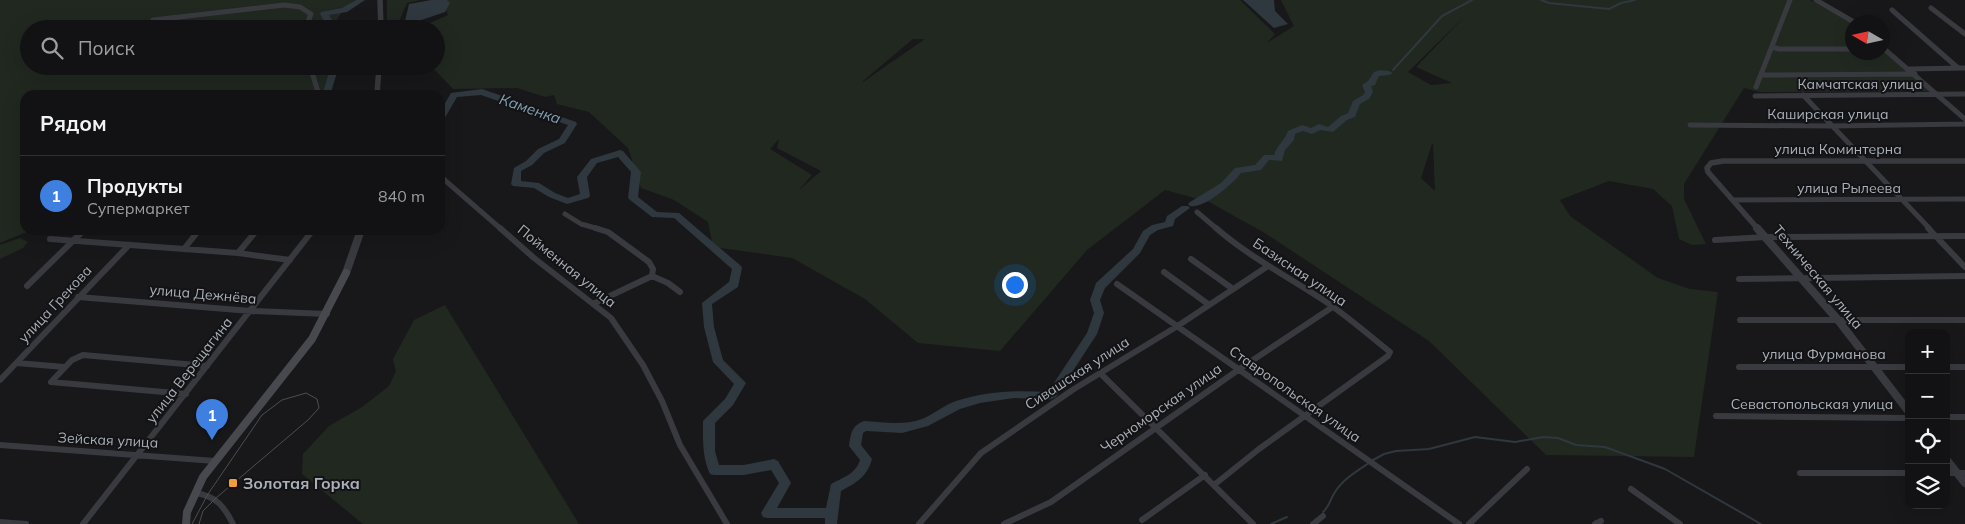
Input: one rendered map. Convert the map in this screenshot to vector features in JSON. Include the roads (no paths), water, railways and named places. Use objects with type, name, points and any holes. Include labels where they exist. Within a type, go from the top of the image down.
[{"type":"main road","points":[[186,524],[187,512],[195,493],[215,461],[312,339],[346,273]]},
{"type":"street","points":[[380,0],[381,20]]},
{"type":"street","points":[[1756,87],[1790,0]]},
{"type":"street","points":[[1816,0],[1845,16]]},
{"type":"street","points":[[153,20],[284,5],[300,7],[311,14],[309,20]]},
{"type":"street","points":[[1931,8],[1965,34]]},
{"type":"street","points":[[1892,10],[1958,68]]},
{"type":"street","points":[[1772,47],[1845,49]]},
{"type":"street","points":[[1890,54],[1965,119]]},
{"type":"street","points":[[1909,69],[1965,68]]},
{"type":"street","points":[[1761,75],[1915,74]]},
{"type":"street","points":[[312,75],[317,90]]},
{"type":"street","points":[[377,90],[378,75]]},
{"type":"street","name":"Камчатская улица","points":[[1755,96],[1965,94]]},
{"type":"street","points":[[1803,95],[1965,267]]},
{"type":"street","name":"Каширская улица","points":[[1690,125],[1831,126],[1965,124]]},
{"type":"street","name":"улица Коминтерна","points":[[1711,163],[1748,161],[1965,161]]},
{"type":"street","name":"Техническая улица","points":[[1711,163],[1707,168],[1708,172],[1838,320],[1905,407]]},
{"type":"street","name":"Пойменная улица","points":[[445,180],[534,258],[612,318],[643,365],[662,401],[680,445],[728,524]]},
{"type":"street","name":"улица Рылеева","points":[[1733,200],[1965,199]]},
{"type":"street","name":"Базисная улица","points":[[1197,212],[1231,240],[1318,297],[1390,352],[1388,356],[1306,416]]},
{"type":"street","points":[[565,214],[581,224],[608,232],[649,262],[653,269],[652,276]]},
{"type":"street","points":[[27,286],[79,235]]},
{"type":"street","points":[[184,249],[195,235]]},
{"type":"street","points":[[238,253],[253,235]]},
{"type":"street","name":"улица Верещагина","points":[[83,524],[309,235]]},
{"type":"street","points":[[346,273],[359,235]]},
{"type":"street","points":[[1715,240],[1766,237],[1965,236]]},
{"type":"street","points":[[50,239],[238,253],[290,260]]},
{"type":"street","name":"улица Грекова","points":[[0,380],[129,245]]},
{"type":"street","points":[[1191,259],[1233,289]]},
{"type":"street","name":"Сивашская улица","points":[[919,524],[981,453],[1017,426],[1176,327],[1268,266]]},
{"type":"street","points":[[1164,272],[1208,304]]},
{"type":"street","points":[[593,304],[652,276],[668,283],[680,292]]},
{"type":"street","points":[[1739,279],[1965,276]]},
{"type":"street","name":"Ставропольская улица","points":[[1117,284],[1459,524]]},
{"type":"street","name":"улица Дежнёва","points":[[78,297],[251,311],[326,314]]},
{"type":"street","name":"Черноморская улица","points":[[1004,524],[1051,502],[1238,370],[1331,308]]},
{"type":"street","points":[[1740,320],[1965,320]]},
{"type":"street","points":[[186,394],[51,382],[72,360],[83,355],[207,366]]},
{"type":"street","points":[[17,363],[64,367]]},
{"type":"street","name":"улица Фурманова","points":[[1739,367],[1905,367]]},
{"type":"street","points":[[1950,367],[1965,367]]},
{"type":"street","points":[[1100,374],[1253,524]]},
{"type":"street","points":[[1214,484],[1306,416]]},
{"type":"street","name":"Севастопольская улица","points":[[1716,416],[1905,418]]},
{"type":"street","points":[[1950,418],[1965,418]]},
{"type":"street","name":"Зейская улица","points":[[0,445],[215,461]]},
{"type":"street","points":[[1950,463],[1961,473],[1965,483]]},
{"type":"street","points":[[1469,524],[1527,469]]},
{"type":"street","points":[[1800,474],[1905,473]]},
{"type":"street","points":[[1142,520],[1205,475]]},
{"type":"street","points":[[1631,489],[1680,524]]},
{"type":"street","points":[[195,493],[208,494],[220,500],[233,524]]},
{"type":"street","points":[[1313,524],[1322,516]]},
{"type":"street","points":[[0,522],[26,524]]},
{"type":"waterway","name":"Каменка","points":[[328,20],[324,14],[344,10],[361,0]]},
{"type":"waterway","points":[[1393,70],[1442,16],[1472,0]]},
{"type":"waterway","points":[[1541,0],[1549,3],[1609,9],[1621,3],[1635,0]]},
{"type":"waterway","points":[[1193,204],[1212,194],[1230,181],[1238,170],[1258,168],[1267,157],[1279,159],[1280,150],[1291,138],[1291,133],[1302,128],[1312,131],[1319,127],[1330,130],[1344,118],[1352,115],[1356,103],[1366,97],[1369,92],[1366,85],[1372,83],[1376,74],[1389,73]]},
{"type":"waterway","name":"Каменка","points":[[328,90],[332,75]]},
{"type":"waterway","name":"Каменка","points":[[445,110],[454,95],[482,92],[573,124],[562,141],[541,151],[529,163],[517,170],[516,184],[536,185],[552,195],[567,201],[585,196],[582,177],[594,161],[620,153],[636,172],[633,198],[655,215],[676,215],[737,268],[734,284],[707,303],[709,327],[718,362],[740,383],[729,402],[709,421],[709,451],[714,470],[744,470],[774,464],[785,483],[767,513],[831,513]]},
{"type":"waterway","points":[[1052,394],[1092,334],[1099,313],[1095,300],[1100,286],[1137,251],[1146,233],[1155,227],[1170,224],[1170,218],[1185,208]]},
{"type":"waterway","points":[[831,513],[835,488],[859,474],[864,465],[866,459],[855,446],[857,431],[864,426],[902,428],[924,423],[957,405],[980,399],[1014,394],[1049,396]]},
{"type":"waterway","points":[[1373,460],[1384,454],[1396,451],[1429,449],[1475,437],[1515,442],[1543,437],[1558,438],[1576,445],[1605,447],[1665,469],[1761,524]]},
{"type":"waterway","points":[[1323,512],[1342,483],[1369,463]]},
{"type":"waterway","name":"Каменка","points":[[831,513],[831,524]]},
{"type":"waterway","points":[[1271,524],[1287,517]]},
{"type":"tram line","points":[[192,524],[208,494],[262,415],[282,400],[306,393],[317,399],[319,408],[308,420],[216,498],[203,511],[199,524]]},
{"type":"place","name":"Продукты","points":[[212,440]]},
{"type":"place","name":"Золотая Горка","points":[[233,483]]}]
